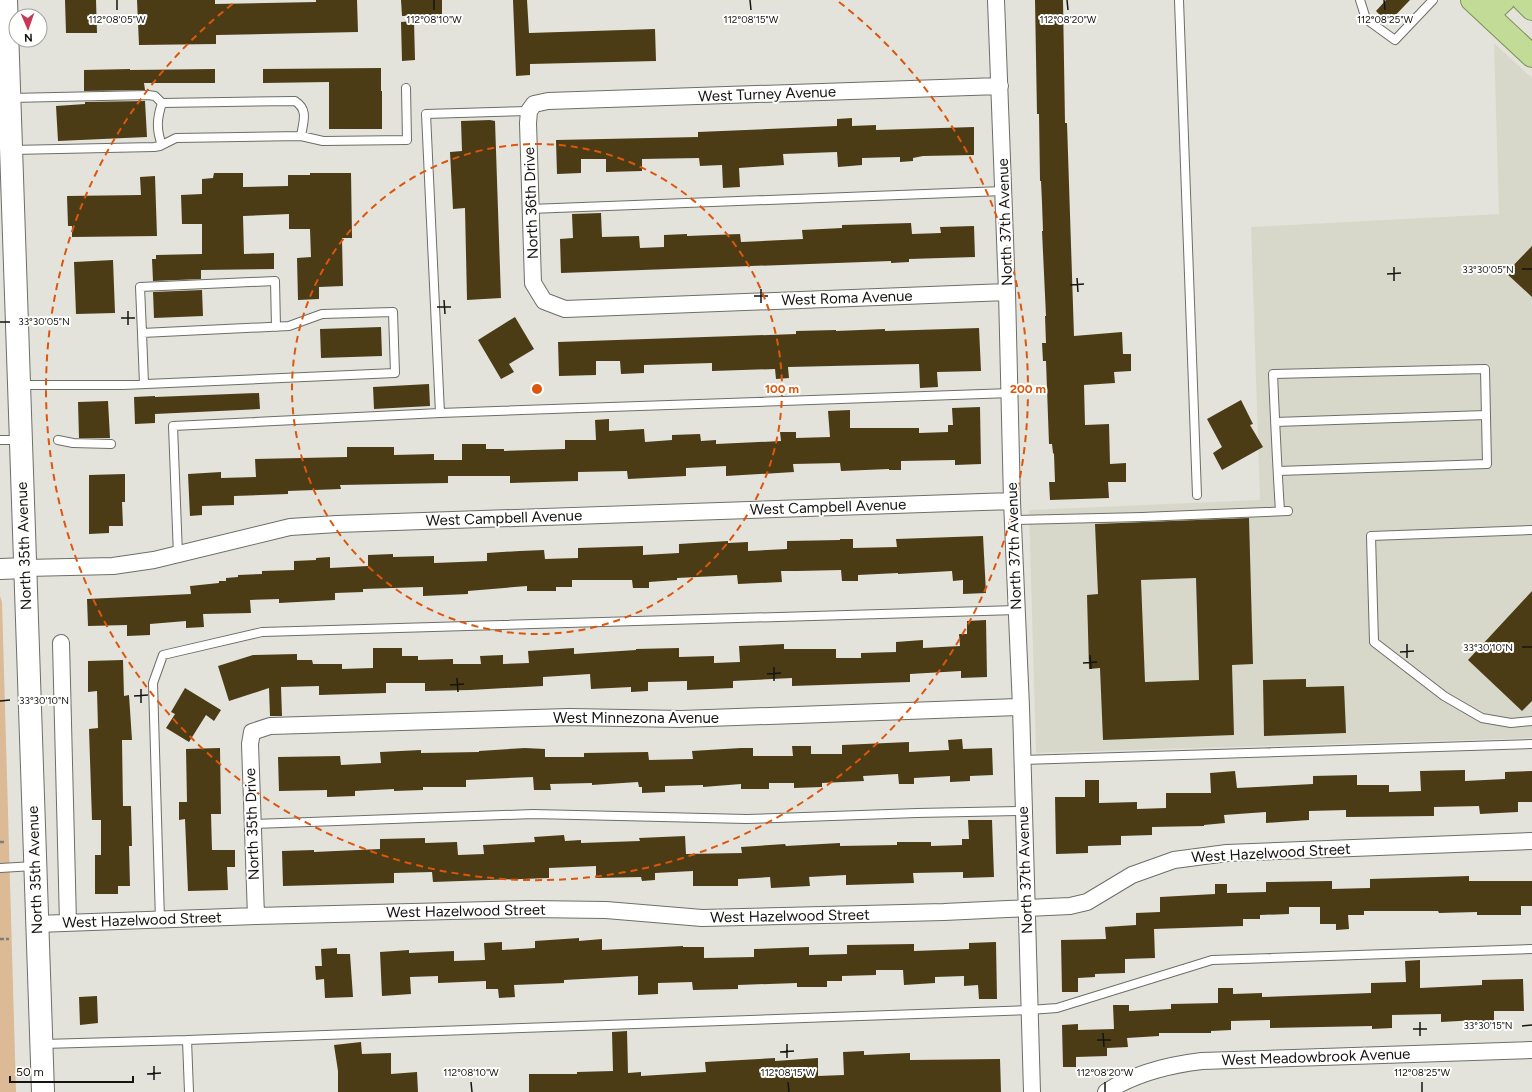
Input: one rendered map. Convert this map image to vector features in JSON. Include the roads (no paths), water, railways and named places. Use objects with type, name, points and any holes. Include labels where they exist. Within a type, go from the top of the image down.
[{"type":"highway","points":[[1472,0],[1532,56]]},
{"type":"highway","points":[[1488,15],[1504,0]]},
{"type":"highway","points":[[1523,0],[1532,8]]},
{"type":"main road","name":"North 35th Avenue","points":[[6,0],[4,49],[9,98],[18,385],[10,440],[26,568],[43,1092]]},
{"type":"street","name":"North 37th Avenue","points":[[996,0],[1008,292],[1012,501],[1021,707],[1032,1092]]},
{"type":"street","name":"West Turney Avenue","points":[[532,107],[548,101],[1000,86]]},
{"type":"street","name":"North 36th Drive","points":[[532,107],[530,208],[533,283],[544,301]]},
{"type":"street","name":"West Roma Avenue","points":[[544,301],[565,309],[1008,292]]},
{"type":"street","name":"West Campbell Avenue","points":[[0,569],[113,566],[178,555],[290,527],[337,524],[1012,501]]},
{"type":"street","points":[[61,643],[68,923]]},
{"type":"street","name":"West Minnezona Avenue","points":[[252,732],[270,726],[569,717],[681,719],[1021,707]]},
{"type":"street","name":"North 35th Drive","points":[[252,732],[250,744],[256,916]]},
{"type":"street","name":"West Hazelwood Street","points":[[37,924],[256,916],[528,909],[606,910],[702,918],[1070,906],[1087,902],[1132,875],[1174,860],[1200,856],[1227,853],[1532,841]]},
{"type":"street","name":"West Meadowbrook Avenue","points":[[1106,1092],[1120,1083],[1147,1072],[1177,1064],[1202,1061],[1532,1050]]},
{"type":"lane","points":[[1179,0],[1197,495]]},
{"type":"lane","points":[[1360,0],[1366,19],[1395,40],[1433,0]]},
{"type":"lane","points":[[11,150],[154,147],[176,138],[301,136],[323,141],[407,140],[406,88]]},
{"type":"lane","points":[[9,98],[148,95],[155,96],[162,103],[294,101],[300,105],[304,114],[301,136]]},
{"type":"lane","points":[[162,103],[157,127],[158,136],[162,145]]},
{"type":"lane","points":[[440,413],[426,114],[532,107]]},
{"type":"lane","points":[[530,208],[1003,191]]},
{"type":"lane","points":[[144,384],[140,287],[274,281],[276,327]]},
{"type":"lane","points":[[18,385],[144,384],[395,373],[393,312],[322,314],[289,326],[142,334]]},
{"type":"lane","points":[[1013,520],[1142,517],[1284,511],[1278,470],[1273,374],[1485,369],[1487,464],[1278,470]]},
{"type":"lane","points":[[178,555],[173,426],[440,413],[1011,393]]},
{"type":"lane","points":[[1275,422],[1486,415]]},
{"type":"lane","points":[[58,440],[73,443],[111,444]]},
{"type":"lane","points":[[1532,530],[1371,536],[1374,642],[1444,696],[1482,718],[1511,723],[1532,720]]},
{"type":"lane","points":[[160,920],[153,683],[163,655],[262,632],[1017,610]]},
{"type":"lane","points":[[1022,760],[1532,744]]},
{"type":"lane","points":[[252,824],[533,814],[747,819],[909,813],[1024,811]]},
{"type":"lane","points":[[0,868],[35,866]]},
{"type":"lane","points":[[42,1044],[1030,1010],[1057,1008],[1212,960],[1532,949]]},
{"type":"lane","points":[[187,1040],[189,1092]]}]
